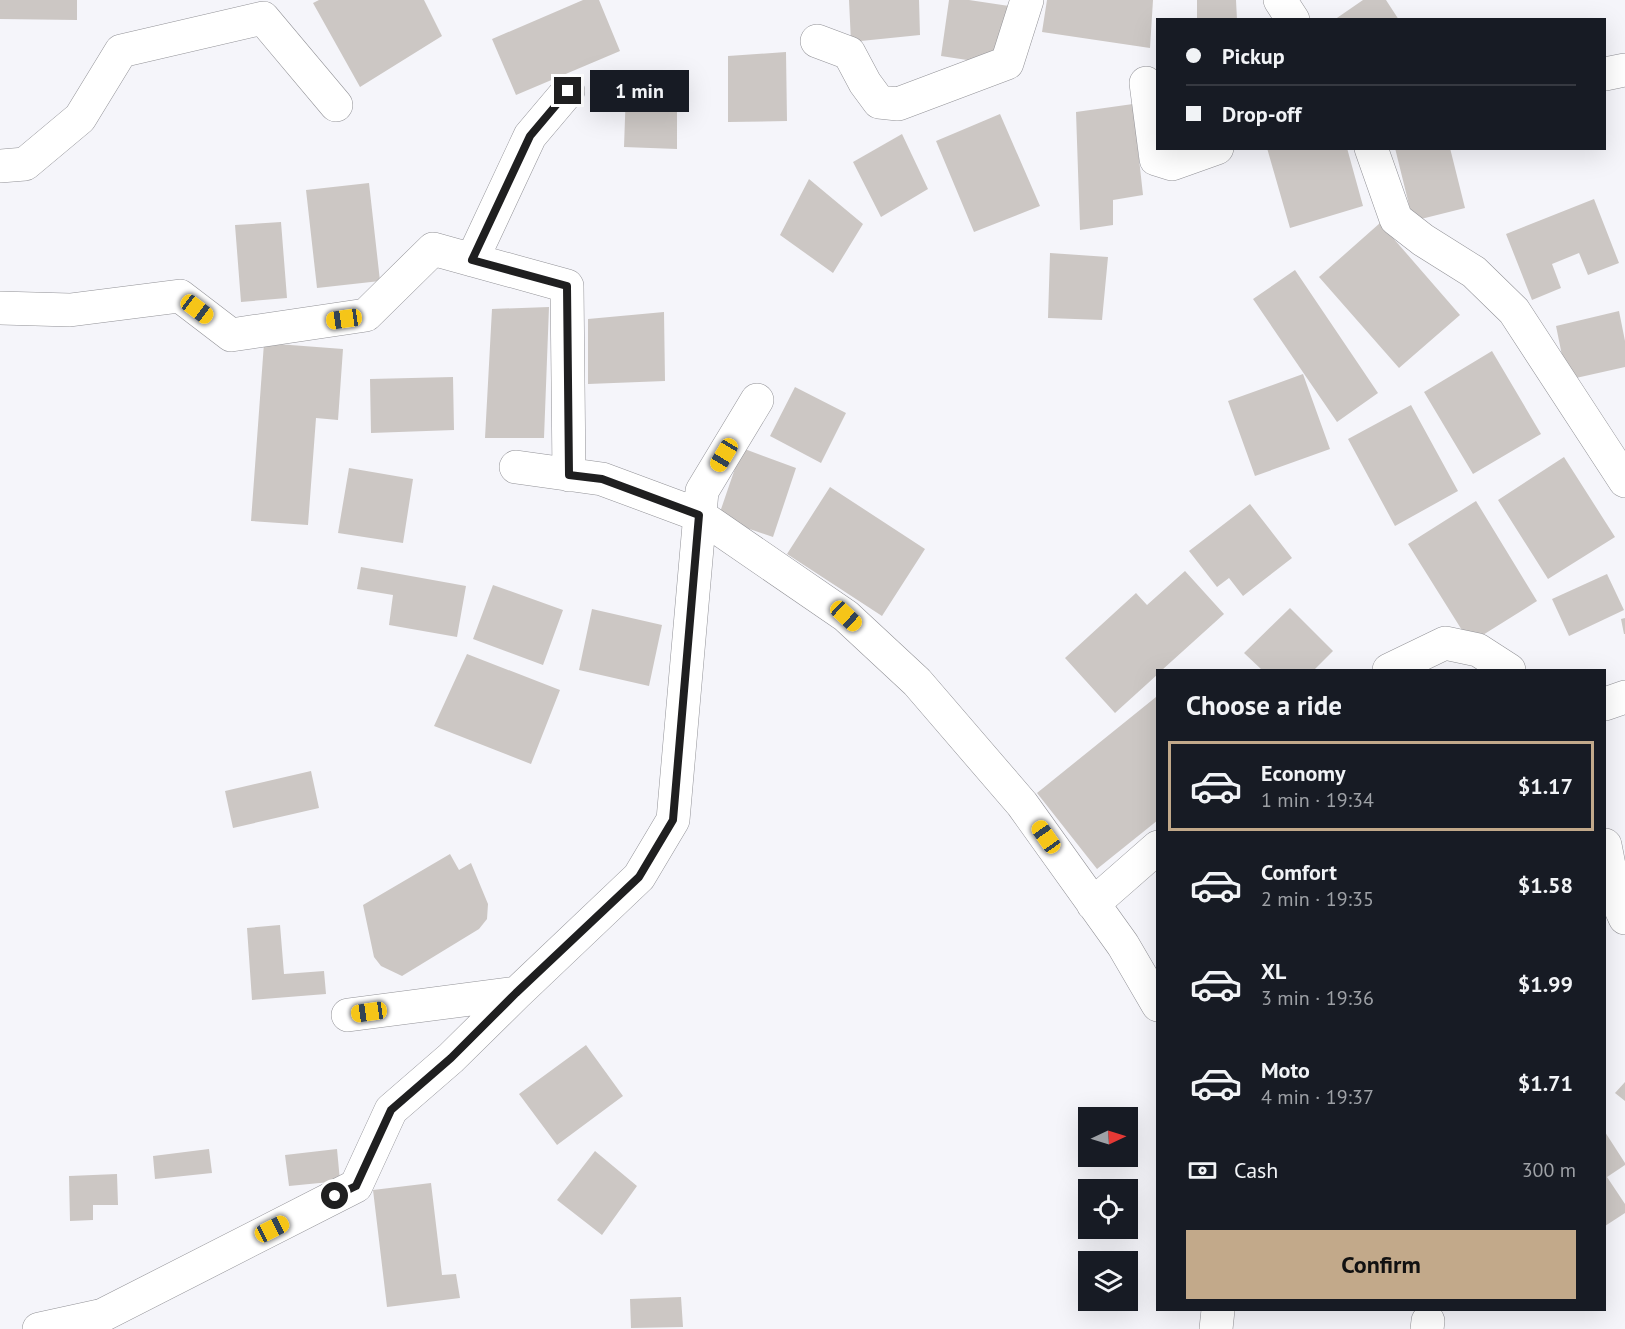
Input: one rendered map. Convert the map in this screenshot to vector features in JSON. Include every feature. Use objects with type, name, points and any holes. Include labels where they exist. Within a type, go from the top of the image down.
[{"type":"street","points":[[817,41],[849,53],[865,83],[879,102],[898,104],[1007,63],[1027,0]]},
{"type":"street","points":[[1280,0],[1292,18]]},
{"type":"street","points":[[0,166],[25,164],[80,118],[122,51],[263,18],[336,105]]},
{"type":"street","points":[[1606,74],[1625,70]]},
{"type":"street","points":[[1146,83],[1156,159],[1172,164],[1210,150]]},
{"type":"street","points":[[472,260],[530,136],[568,91]]},
{"type":"street","points":[[1372,150],[1396,219],[1423,240],[1474,272],[1514,311],[1625,481]]},
{"type":"street","points":[[0,308],[70,310],[180,296],[231,335],[366,315],[433,249],[567,286],[569,475]]},
{"type":"street","points":[[39,1329],[103,1315],[356,1186],[391,1110],[451,1058],[639,877],[673,820],[702,491],[757,400]]},
{"type":"street","points":[[516,467],[602,479],[699,515],[846,616],[917,682],[1022,804],[1123,945],[1156,1002]]},
{"type":"street","points":[[1391,669],[1445,643],[1479,650],[1508,669]]},
{"type":"street","points":[[1606,704],[1625,697]]},
{"type":"street","points":[[1094,904],[1156,849]]},
{"type":"street","points":[[1606,850],[1615,896],[1625,918]]},
{"type":"street","points":[[348,1015],[516,993]]},
{"type":"street","points":[[1216,1329],[1218,1311]]},
{"type":"building","points":[[0,0],[77,0],[77,20],[0,19]]},
{"type":"building","points":[[319,0],[424,0],[442,36],[360,87],[313,3]]},
{"type":"building","points":[[583,0],[599,0],[620,51],[516,95],[492,39]]},
{"type":"building","points":[[849,0],[919,0],[920,35],[851,42]]},
{"type":"building","points":[[949,0],[969,0],[1009,6],[1000,65],[941,56]]},
{"type":"building","points":[[1047,0],[1153,0],[1150,48],[1042,32]]},
{"type":"building","points":[[1197,0],[1236,0],[1237,18],[1197,18]]},
{"type":"building","points":[[1363,0],[1386,0],[1398,18],[1337,18]]},
{"type":"building","points":[[786,52],[787,121],[728,122],[728,56]]},
{"type":"building","points":[[677,88],[677,149],[624,147],[626,90]]},
{"type":"building","points":[[1133,104],[1143,195],[1113,200],[1113,225],[1080,230],[1076,112]]},
{"type":"building","points":[[1000,114],[1040,206],[974,232],[936,141]]},
{"type":"building","points":[[902,134],[928,189],[881,217],[853,162]]},
{"type":"building","points":[[1268,150],[1348,150],[1363,206],[1290,228]]},
{"type":"building","points":[[1395,150],[1450,150],[1465,208],[1413,221]]},
{"type":"building","points":[[809,179],[863,224],[833,273],[780,235]]},
{"type":"building","points":[[369,183],[380,281],[317,288],[306,190]]},
{"type":"building","points":[[1594,199],[1619,263],[1588,275],[1579,253],[1552,264],[1561,288],[1532,300],[1506,234]]},
{"type":"building","points":[[281,222],[287,298],[241,302],[235,225]]},
{"type":"building","points":[[1380,223],[1460,315],[1399,368],[1319,277]]},
{"type":"building","points":[[1050,253],[1108,257],[1102,320],[1048,318]]},
{"type":"building","points":[[1295,270],[1378,393],[1337,422],[1253,299]]},
{"type":"building","points":[[549,307],[544,438],[485,438],[492,309]]},
{"type":"building","points":[[1619,311],[1625,341],[1625,367],[1567,380],[1556,326]]},
{"type":"building","points":[[664,312],[665,381],[588,384],[588,319]]},
{"type":"building","points":[[264,343],[343,349],[338,420],[316,418],[308,525],[251,521]]},
{"type":"building","points":[[1492,351],[1541,434],[1473,474],[1424,392]]},
{"type":"building","points":[[1303,374],[1330,449],[1255,476],[1228,401]]},
{"type":"building","points":[[453,377],[454,430],[371,433],[370,379]]},
{"type":"building","points":[[795,387],[846,413],[821,463],[770,436]]},
{"type":"building","points":[[1411,405],[1458,491],[1395,526],[1348,439]]},
{"type":"building","points":[[742,448],[796,468],[773,537],[718,518]]},
{"type":"building","points":[[1564,457],[1615,537],[1548,579],[1498,500]]},
{"type":"building","points":[[349,468],[413,479],[403,543],[338,533]]},
{"type":"building","points":[[830,487],[925,549],[882,616],[787,554]]},
{"type":"building","points":[[1476,501],[1537,601],[1470,643],[1408,544]]},
{"type":"building","points":[[1250,504],[1292,558],[1243,596],[1229,578],[1217,587],[1189,551]]},
{"type":"building","points":[[361,567],[466,586],[457,637],[389,625],[393,595],[357,589]]},
{"type":"building","points":[[1185,571],[1224,614],[1163,669],[1156,669],[1156,676],[1115,713],[1065,658],[1136,593],[1147,605]]},
{"type":"building","points":[[1607,574],[1624,610],[1569,636],[1552,599]]},
{"type":"building","points":[[493,585],[563,610],[543,665],[473,639]]},
{"type":"building","points":[[1290,608],[1333,651],[1315,669],[1261,669],[1244,653]]},
{"type":"building","points":[[592,609],[662,625],[649,686],[579,670]]},
{"type":"building","points":[[1625,618],[1625,634],[1624,634],[1621,619]]},
{"type":"building","points":[[467,654],[560,690],[531,764],[434,726]]},
{"type":"building","points":[[1156,697],[1156,822],[1097,869],[1037,793]]},
{"type":"building","points":[[311,771],[319,808],[233,828],[225,791]]},
{"type":"building","points":[[450,854],[459,870],[471,863],[488,904],[487,919],[479,929],[402,976],[381,966],[374,957],[363,905]]},
{"type":"building","points":[[280,925],[284,974],[324,971],[326,994],[252,1000],[247,928]]},
{"type":"building","points":[[586,1045],[623,1096],[557,1145],[519,1094]]},
{"type":"building","points":[[1625,1082],[1625,1101],[1615,1093]]},
{"type":"building","points":[[1606,1134],[1625,1163],[1607,1177],[1625,1204],[1625,1213],[1606,1225]]},
{"type":"building","points":[[209,1149],[212,1173],[155,1179],[153,1156]]},
{"type":"building","points":[[337,1149],[340,1181],[289,1186],[285,1155]]},
{"type":"building","points":[[595,1151],[637,1186],[602,1235],[557,1200]]},
{"type":"building","points":[[117,1174],[118,1205],[93,1205],[93,1220],[70,1221],[69,1176]]},
{"type":"building","points":[[431,1183],[442,1275],[456,1274],[460,1298],[387,1307],[373,1190]]},
{"type":"building","points":[[681,1297],[683,1327],[631,1328],[630,1299]]},
{"type":"route","points":[[335,1196],[356,1186],[391,1110],[451,1058],[639,877],[673,820],[699,515],[602,479],[569,475],[567,286],[472,260],[530,136],[568,91]]}]
